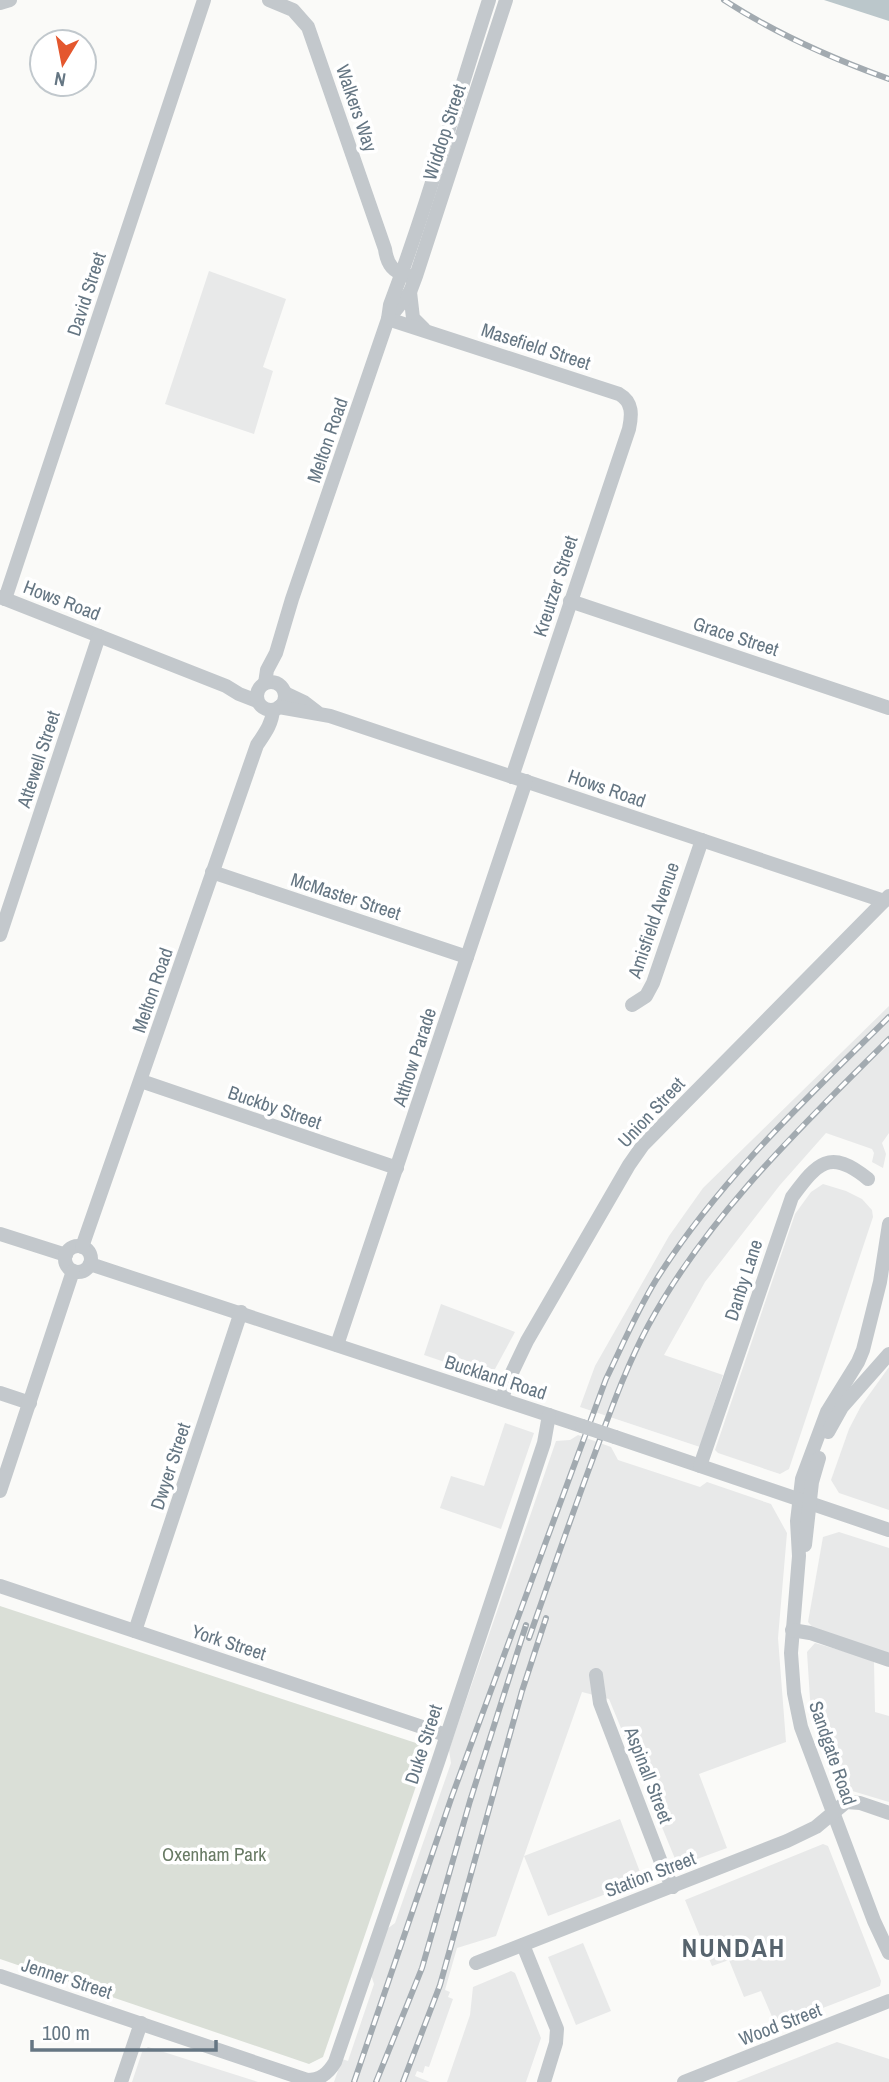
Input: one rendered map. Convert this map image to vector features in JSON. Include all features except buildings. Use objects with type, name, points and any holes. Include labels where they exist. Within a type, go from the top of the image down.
[{"type":"street","points":[[0,3],[10,0]]},
{"type":"street","name":"David Street","points":[[2,598],[204,0]]},
{"type":"street","name":"Walkers Way","points":[[269,0],[293,10],[308,27],[387,260],[392,268],[409,276]]},
{"type":"street","name":"Widdop Street","points":[[409,276],[407,258],[444,152],[465,73],[489,0]]},
{"type":"street","name":"Widdop Street","points":[[409,276],[506,0]]},
{"type":"street","points":[[385,249],[397,257],[407,258]]},
{"type":"street","name":"Melton Road","points":[[388,319],[410,292],[409,276]]},
{"type":"street","name":"Melton Road","points":[[82,1247],[257,744],[272,718],[271,660],[276,653],[292,598],[388,319],[390,305],[409,276]]},
{"type":"street","points":[[410,292],[413,317],[424,330]]},
{"type":"street","name":"Masefield Street","points":[[388,319],[619,394],[626,399],[630,407]]},
{"type":"street","name":"Kreutzer Street","points":[[519,779],[570,601],[629,429],[630,407]]},
{"type":"street","name":"Hows Road","points":[[2,598],[226,686],[239,694],[270,697],[702,841],[886,899]]},
{"type":"street","name":"Grace Street","points":[[570,601],[889,708]]},
{"type":"street","name":"Attewell Street","points":[[0,935],[99,635]]},
{"type":"street","name":"Atthow Parade","points":[[337,1345],[467,957],[519,779]]},
{"type":"street","name":"Amisfield Avenue","points":[[632,1005],[646,996],[653,983],[702,841]]},
{"type":"street","name":"McMaster Street","points":[[212,872],[467,957]]},
{"type":"street","name":"Union Street","points":[[502,1399],[510,1375],[527,1341],[643,1145],[886,899]]},
{"type":"street","name":"Buckby Street","points":[[141,1081],[397,1168]]},
{"type":"street","name":"Danby Lane","points":[[700,1466],[792,1197],[813,1170],[829,1162],[846,1165],[868,1179]]},
{"type":"street","name":"Sandgate Road","points":[[889,1224],[880,1282],[863,1350],[834,1398],[802,1479],[805,1548],[799,1556],[792,1630],[792,1672],[797,1712],[874,1921],[889,1953]]},
{"type":"street","points":[[0,1234],[66,1255]]},
{"type":"street","points":[[74,1247],[82,1247],[88,1252],[90,1264],[85,1270],[73,1271],[67,1266],[66,1255],[74,1247]]},
{"type":"street","name":"Buckland Road","points":[[90,1264],[241,1312],[889,1530]]},
{"type":"street","points":[[0,1491],[73,1271]]},
{"type":"street","name":"Dwyer Street","points":[[135,1632],[241,1312]]},
{"type":"street","name":"Sandgate Road","points":[[805,1501],[822,1447],[835,1418],[887,1356]]},
{"type":"street","points":[[0,1393],[30,1402]]},
{"type":"street","name":"Duke Street","points":[[320,2078],[335,2062],[544,1443],[549,1415]]},
{"type":"street","name":"York Street","points":[[0,1587],[446,1735]]},
{"type":"street","points":[[792,1630],[810,1633],[889,1660]]},
{"type":"street","name":"Aspinall Street","points":[[596,1675],[600,1703],[664,1870],[673,1886]]},
{"type":"street","points":[[833,1812],[851,1801],[889,1812]]},
{"type":"street","name":"Station Street","points":[[476,1963],[803,1834],[817,1827],[833,1812]]},
{"type":"street","points":[[523,1945],[557,2029],[556,2043],[544,2082]]},
{"type":"street","name":"Jenner Street","points":[[0,1976],[307,2080],[320,2078]]},
{"type":"street","name":"Wood Street","points":[[684,2082],[889,2001]]},
{"type":"street","points":[[121,2082],[141,2023]]},
{"type":"shaded area","points":[[824,0],[889,0],[889,21]]},
{"type":"shaded area","points":[[209,271],[286,299],[263,367],[273,371],[254,434],[165,404]]},
{"type":"shaded area","points":[[889,1006],[889,1133],[882,1143],[886,1154],[883,1168],[872,1162],[872,1149],[826,1133],[780,1185],[705,1282],[664,1355],[723,1375],[700,1447],[580,1407],[595,1366],[669,1236],[703,1188]]},
{"type":"shaded area","points":[[823,1184],[862,1199],[872,1210],[873,1217],[789,1469],[780,1474],[715,1450],[795,1214],[811,1192]]},
{"type":"shaded area","points":[[441,1304],[515,1332],[495,1369],[480,1374],[424,1355]]},
{"type":"shaded area","points":[[889,1367],[889,1510],[839,1493],[831,1480],[849,1429],[861,1406]]},
{"type":"shaded area","points":[[505,1423],[534,1433],[501,1529],[440,1508],[451,1476],[484,1486]]},
{"type":"shaded area","points":[[578,1435],[611,1447],[618,1460],[700,1487],[707,1482],[771,1504],[787,1533],[778,1638],[786,1742],[699,1774],[727,1848],[678,1866],[609,1699],[582,1692],[496,1936],[457,1948],[445,1990],[450,1992],[448,1997],[453,1999],[429,2067],[425,2066],[423,2073],[417,2071],[415,2076],[430,2082],[334,2082],[342,2059],[348,2061],[374,1984],[371,1975],[387,1929],[395,1923],[451,1763],[449,1750],[556,1441],[570,1440]]},
{"type":"shaded area","points":[[839,1532],[889,1548],[889,1654],[819,1634],[808,1622],[823,1537]]},
{"type":"shaded area","points":[[815,1643],[874,1662],[875,1712],[889,1716],[889,1802],[849,1790],[838,1781],[810,1699],[807,1652]]},
{"type":"shaded area","points":[[620,1819],[643,1880],[548,1916],[524,1856]]},
{"type":"shaded area","points":[[823,1844],[828,1846],[881,1981],[880,1986],[776,2026],[761,1991],[744,1997],[729,1960],[712,1966],[685,1900]]},
{"type":"shaded area","points":[[583,1943],[611,2011],[576,2025],[548,1957]]},
{"type":"shaded area","points":[[511,1971],[515,1973],[541,2038],[526,2082],[447,2082],[470,2015],[473,1987]]},
{"type":"shaded area","points":[[837,2042],[889,2059],[889,2082],[736,2082]]},
{"type":"shaded area","points":[[148,2047],[258,2082],[132,2082],[142,2052]]},
{"type":"green space","name":"Oxenham Park","points":[[0,1606],[419,1744],[425,1749],[426,1757],[323,2057],[309,2064],[0,1959]]},
{"type":"railway","points":[[724,0],[804,44],[889,79]]},
{"type":"railway","points":[[354,2082],[452,1796],[606,1379],[636,1316],[656,1280],[707,1208],[795,1110],[889,1017]]},
{"type":"railway","points":[[529,1638],[619,1389],[640,1341],[672,1285],[727,1210],[758,1174],[889,1039]]},
{"type":"railway","points":[[403,2082],[440,1985],[522,1691],[546,1618]]},
{"type":"railway","points":[[376,2082],[422,1968],[470,1801],[526,1625]]},
{"type":"district","name":"NUNDAH","points":[[734,1948]]}]
